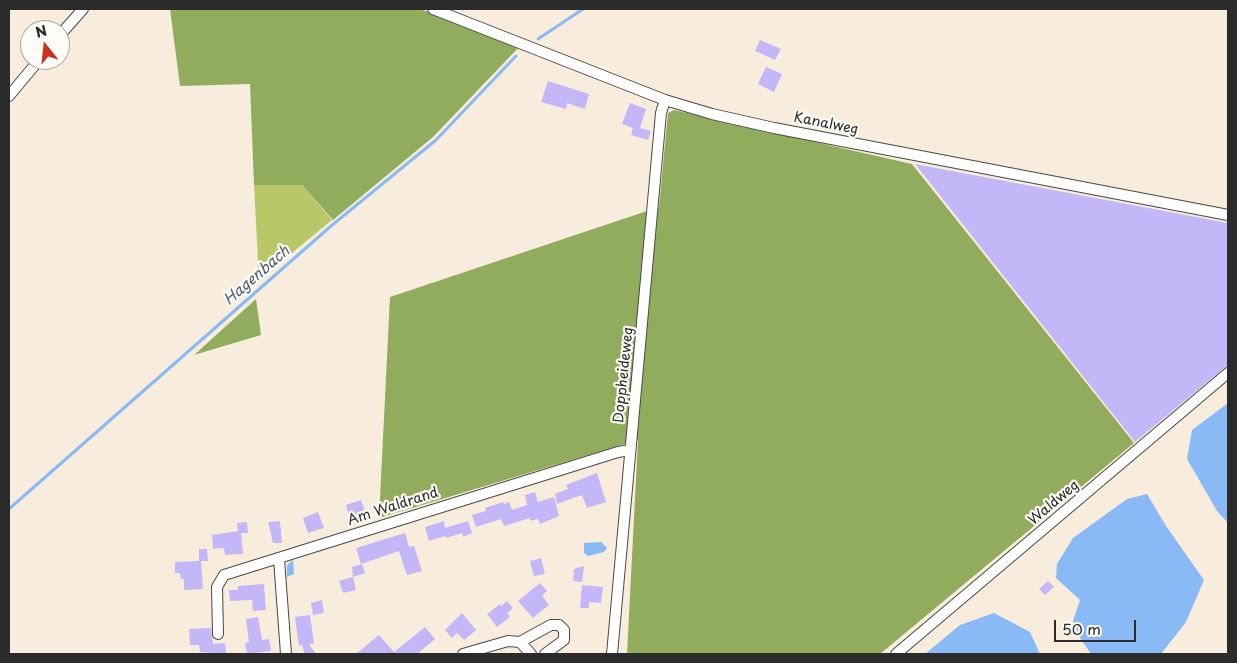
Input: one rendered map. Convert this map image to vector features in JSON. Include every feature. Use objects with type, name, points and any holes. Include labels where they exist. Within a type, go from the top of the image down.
[{"type":"street","points":[[70,24],[83,9]]},
{"type":"street","name":"Kanalweg","points":[[433,9],[665,100],[712,114],[774,128],[1228,215]]},
{"type":"street","points":[[9,96],[31,70]]},
{"type":"street","name":"Doppheideweg","points":[[612,654],[661,114],[665,100]]},
{"type":"street","name":"Waldweg","points":[[896,654],[1228,373]]},
{"type":"street","name":"Am Waldrand","points":[[218,634],[217,587],[219,580],[224,575],[608,454],[630,450]]},
{"type":"street","points":[[279,559],[286,654]]},
{"type":"street","points":[[520,642],[551,625],[559,625],[564,630],[564,640],[545,654]]},
{"type":"street","points":[[463,654],[508,640],[520,642],[531,654]]},
{"type":"green space","points":[[170,9],[420,9],[521,45],[433,137],[333,220],[302,185],[254,185],[250,84],[180,86]]},
{"type":"green space","points":[[674,110],[912,164],[1134,443],[880,654],[627,654],[638,440],[379,518],[390,297],[659,207],[668,113]]},
{"type":"green space","points":[[254,185],[302,185],[332,220],[259,280]]},
{"type":"green space","points":[[256,299],[261,335],[194,355]]},
{"type":"water","points":[[1228,403],[1228,523],[1217,511],[1187,459],[1192,430]]},
{"type":"water","points":[[1147,494],[1166,526],[1204,580],[1186,622],[1161,654],[1091,654],[1080,638],[1073,621],[1080,600],[1056,578],[1057,564],[1073,538],[1127,499]]},
{"type":"water","points":[[601,542],[607,548],[604,552],[588,556],[584,553],[584,543]]},
{"type":"water","points":[[293,560],[294,574],[287,577],[287,565]]},
{"type":"water","points":[[994,613],[1030,632],[1040,654],[925,654],[960,625]]},
{"type":"building","points":[[760,40],[781,49],[775,60],[755,51]]},
{"type":"building","points":[[766,67],[782,74],[774,92],[758,84]]},
{"type":"building","points":[[548,81],[589,94],[585,109],[567,103],[566,109],[541,102]]},
{"type":"building","points":[[630,103],[646,109],[640,128],[651,131],[648,140],[631,135],[633,128],[622,124]]},
{"type":"building","points":[[915,164],[1228,223],[1228,366],[1135,442]]},
{"type":"building","points":[[597,473],[606,502],[587,508],[582,495],[557,504],[555,494],[568,489],[566,485]]},
{"type":"building","points":[[535,492],[538,502],[554,497],[559,516],[540,524],[538,519],[530,521],[530,518],[504,526],[501,519],[476,527],[472,515],[486,511],[485,508],[503,502],[504,504],[509,502],[512,510],[527,505],[525,495]]},
{"type":"building","points":[[361,500],[366,515],[350,520],[346,505]]},
{"type":"building","points":[[318,512],[324,528],[308,533],[303,518]]},
{"type":"building","points":[[280,521],[282,543],[273,543],[268,522]]},
{"type":"building","points":[[444,521],[445,528],[468,521],[472,533],[463,537],[462,533],[429,541],[425,527]]},
{"type":"building","points":[[247,522],[248,533],[241,533],[243,554],[225,555],[224,548],[213,549],[212,535],[238,531],[237,523]]},
{"type":"building","points":[[405,533],[409,547],[414,546],[422,571],[407,575],[399,551],[361,564],[356,548]]},
{"type":"building","points":[[199,549],[207,549],[208,561],[201,561],[203,589],[184,590],[184,579],[181,579],[180,573],[175,573],[175,562],[199,561]]},
{"type":"building","points":[[541,558],[545,574],[534,576],[530,561]]},
{"type":"building","points":[[362,564],[365,573],[353,577],[352,567]]},
{"type":"building","points":[[584,566],[582,582],[573,581],[574,569]]},
{"type":"building","points":[[353,577],[356,590],[343,593],[339,581]]},
{"type":"building","points":[[1048,581],[1054,587],[1045,595],[1039,589]]},
{"type":"building","points":[[540,583],[547,591],[542,596],[549,605],[533,618],[518,601]]},
{"type":"building","points":[[264,584],[266,610],[253,611],[252,600],[230,601],[229,590],[238,590],[238,586]]},
{"type":"building","points":[[582,585],[603,587],[601,603],[589,602],[589,608],[580,608]]},
{"type":"building","points":[[322,600],[324,613],[313,615],[311,603]]},
{"type":"building","points":[[507,601],[513,608],[507,613],[510,617],[497,627],[487,614]]},
{"type":"building","points":[[462,613],[476,630],[464,640],[457,633],[452,638],[445,630]]},
{"type":"building","points":[[310,615],[314,643],[309,644],[316,654],[305,654],[302,645],[299,646],[295,617]]},
{"type":"building","points":[[258,617],[262,640],[269,639],[271,651],[247,654],[245,643],[249,642],[246,619]]},
{"type":"building","points":[[425,627],[435,639],[417,654],[356,654],[379,635],[394,652]]},
{"type":"building","points":[[211,628],[213,644],[225,643],[226,654],[200,652],[199,645],[190,645],[189,629]]},
{"type":"waterway","name":"Hagenbach","points":[[538,39],[583,9]]},
{"type":"waterway","name":"Hagenbach","points":[[9,509],[331,226],[436,140],[516,56]]}]
